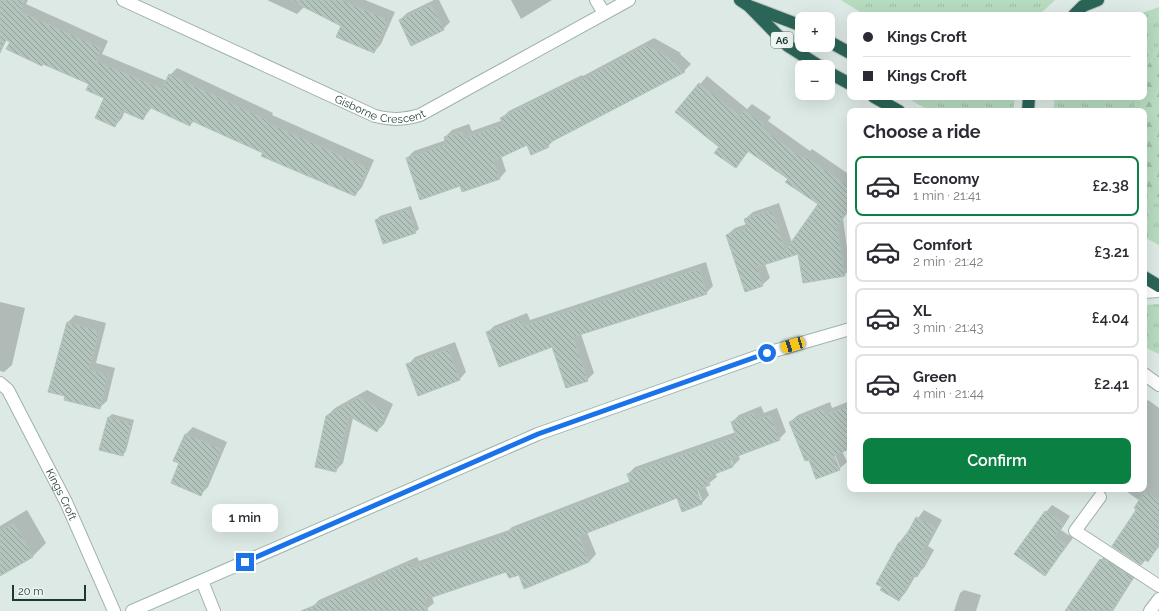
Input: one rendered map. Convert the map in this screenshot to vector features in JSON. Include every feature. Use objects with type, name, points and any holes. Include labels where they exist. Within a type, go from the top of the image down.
[{"type":"highway","points":[[1077,12],[1085,3],[1098,0]]},
{"type":"highway","name":"A6","points":[[744,3],[795,23]]},
{"type":"highway","name":"A6","points":[[744,3],[788,46],[810,60]]},
{"type":"highway","points":[[835,45],[847,52]]},
{"type":"highway","points":[[835,76],[847,82]]},
{"type":"highway","points":[[879,100],[894,108]]},
{"type":"highway","points":[[1147,279],[1159,286]]},
{"type":"street","name":"Gisborne Crescent","points":[[124,0],[375,116],[391,120],[402,120],[420,114],[629,0]]},
{"type":"street","points":[[596,0],[604,13]]},
{"type":"street","points":[[1147,292],[1159,291]]},
{"type":"street","points":[[132,611],[538,434],[767,353],[847,330]]},
{"type":"street","points":[[1147,376],[1159,385]]},
{"type":"street","name":"Kings Croft","points":[[0,383],[8,390],[66,502],[114,611]]},
{"type":"street","points":[[1100,497],[1075,531],[1159,586]]},
{"type":"street","points":[[202,581],[214,611]]},
{"type":"street","points":[[1150,611],[1159,599]]},
{"type":"green space","points":[[841,0],[1055,0],[1042,12],[860,12]]},
{"type":"green space","points":[[1159,7],[1159,46],[1147,67],[1147,12],[1145,12]]},
{"type":"green space","points":[[1159,46],[1159,204],[1147,194],[1147,108],[1135,108],[1136,100],[1147,100],[1147,67]]},
{"type":"green space","points":[[911,100],[1015,100],[1013,108],[925,108]]},
{"type":"green space","points":[[1055,100],[1136,100],[1135,108],[1053,108]]},
{"type":"green space","points":[[1147,194],[1159,204],[1159,245],[1147,239]]},
{"type":"green space","points":[[1159,304],[1159,354],[1147,348],[1147,305]]},
{"type":"building","points":[[0,0],[25,0],[20,12],[101,48],[96,61],[162,89],[169,74],[267,120],[266,122],[368,168],[355,196],[261,156],[263,153],[192,121],[190,126],[149,107],[143,120],[122,111],[115,127],[95,118],[104,98],[86,90],[89,84],[43,64],[42,66],[6,49],[10,42],[6,40],[0,53]]},
{"type":"building","points":[[290,0],[341,0],[388,20],[374,53],[336,37],[341,26]]},
{"type":"building","points":[[431,4],[444,30],[411,46],[399,20]]},
{"type":"building","points":[[646,45],[674,60],[673,62],[685,72],[547,144],[549,147],[531,155],[527,145],[493,161],[500,179],[462,192],[460,186],[420,200],[406,158],[446,144],[444,137],[462,131],[464,138],[503,124],[500,118],[575,81],[576,83]]},
{"type":"building","points":[[699,83],[740,116],[744,110],[764,124],[762,128],[802,158],[804,156],[847,185],[847,212],[837,227],[845,276],[803,283],[798,254],[757,267],[763,286],[745,292],[726,235],[747,228],[744,219],[772,210],[785,251],[818,204],[785,182],[788,179],[748,151],[736,168],[714,153],[719,147],[675,112]]},
{"type":"building","points":[[408,209],[416,233],[383,244],[375,220]]},
{"type":"building","points":[[699,269],[707,294],[573,337],[588,381],[566,388],[552,347],[499,367],[486,332],[520,320],[523,326]]},
{"type":"building","points":[[67,322],[99,331],[89,370],[108,375],[100,409],[64,400],[65,396],[48,392]]},
{"type":"building","points":[[448,349],[460,380],[418,396],[406,364]]},
{"type":"building","points":[[359,397],[386,412],[377,432],[349,416],[336,472],[315,467],[326,416]]},
{"type":"building","points":[[847,406],[847,450],[834,455],[840,470],[816,479],[809,460],[805,461],[789,422],[822,409],[825,415]]},
{"type":"building","points":[[754,413],[756,420],[770,415],[780,440],[730,459],[733,467],[707,477],[710,485],[697,490],[702,504],[682,512],[677,498],[579,536],[589,562],[524,589],[519,575],[509,578],[506,572],[424,600],[428,611],[301,611],[383,577],[382,574],[410,563],[412,568],[504,536],[503,534],[631,484],[627,474],[736,436],[731,422]]},
{"type":"building","points":[[108,417],[132,423],[123,456],[99,450]]},
{"type":"building","points":[[185,434],[221,449],[201,496],[171,483],[179,463],[173,461]]},
{"type":"building","points":[[1144,492],[1159,501],[1159,545],[1148,562],[1145,560],[1141,565],[1112,546],[1136,510],[1134,508]]},
{"type":"building","points":[[1045,511],[1064,523],[1055,537],[1067,545],[1045,576],[1014,554]]},
{"type":"building","points":[[916,517],[936,527],[921,553],[928,557],[917,577],[913,575],[899,601],[880,590],[882,587],[876,584],[899,542],[902,544]]},
{"type":"building","points":[[14,523],[33,557],[0,576],[0,531]]},
{"type":"building","points":[[1100,559],[1102,561],[1104,559],[1133,578],[1111,611],[1065,611]]},
{"type":"route","points":[[245,562],[538,434],[767,353]]}]
